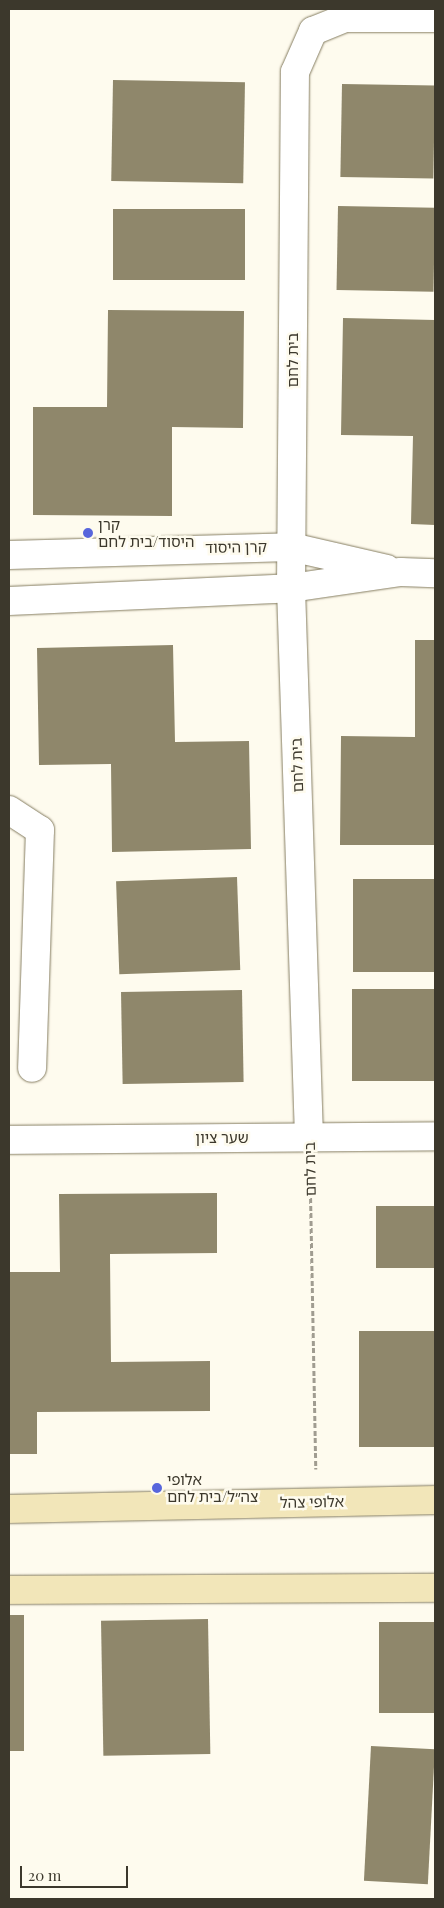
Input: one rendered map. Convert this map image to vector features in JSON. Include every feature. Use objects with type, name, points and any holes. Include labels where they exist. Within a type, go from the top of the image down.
[{"type":"main road","name":"אלופי צהל","points":[[9,1508],[435,1500]]},
{"type":"main road","points":[[9,1590],[435,1588]]},
{"type":"street","name":"בית לחם","points":[[309,1138],[291,588],[295,72],[313,32],[346,18],[435,18]]},
{"type":"street","name":"קרן היסוד","points":[[9,555],[291,546],[401,572]]},
{"type":"street","name":"קרן היסוד","points":[[9,601],[291,588],[401,572],[435,573]]},
{"type":"street","points":[[9,810],[40,830],[32,1068]]},
{"type":"street","name":"שער ציון","points":[[9,1140],[435,1136]]},
{"type":"path","name":"בית לחם","points":[[309,1138],[316,1502]]},
{"type":"building","points":[[113,80],[245,82],[243,183],[111,181]]},
{"type":"building","points":[[342,84],[435,86],[433,179],[340,177]]},
{"type":"building","points":[[338,206],[435,208],[434,292],[337,290]]},
{"type":"building","points":[[113,209],[245,209],[245,280],[113,280]]},
{"type":"building","points":[[108,310],[244,311],[243,428],[172,427],[172,516],[33,515],[33,407],[107,407]]},
{"type":"building","points":[[343,318],[435,320],[435,525],[411,524],[413,436],[341,435]]},
{"type":"building","points":[[415,640],[435,640],[435,845],[340,845],[341,736],[415,737]]},
{"type":"building","points":[[173,645],[175,742],[249,741],[251,849],[112,852],[111,764],[39,765],[37,648]]},
{"type":"building","points":[[237,877],[240,970],[119,974],[116,881]]},
{"type":"building","points":[[353,879],[435,879],[435,972],[353,972]]},
{"type":"building","points":[[352,989],[435,989],[435,1081],[352,1081]]},
{"type":"building","points":[[242,990],[244,1082],[123,1084],[121,992]]},
{"type":"building","points":[[217,1193],[217,1253],[110,1254],[111,1362],[210,1361],[210,1411],[37,1412],[37,1454],[9,1454],[9,1272],[60,1272],[59,1194]]},
{"type":"building","points":[[376,1206],[435,1206],[435,1268],[376,1268]]},
{"type":"building","points":[[359,1331],[435,1331],[435,1447],[359,1447]]},
{"type":"building","points":[[9,1615],[24,1615],[24,1751],[9,1751]]},
{"type":"building","points":[[208,1619],[210,1754],[103,1756],[101,1621]]},
{"type":"building","points":[[379,1622],[435,1622],[435,1713],[379,1713]]},
{"type":"building","points":[[371,1746],[435,1749],[428,1884],[364,1881]]},
{"type":"place","name":"קרן היסוד/בית לחם","points":[[88,533]]},
{"type":"place","name":"אלופי צה״ל/בית לחם","points":[[157,1488]]}]
